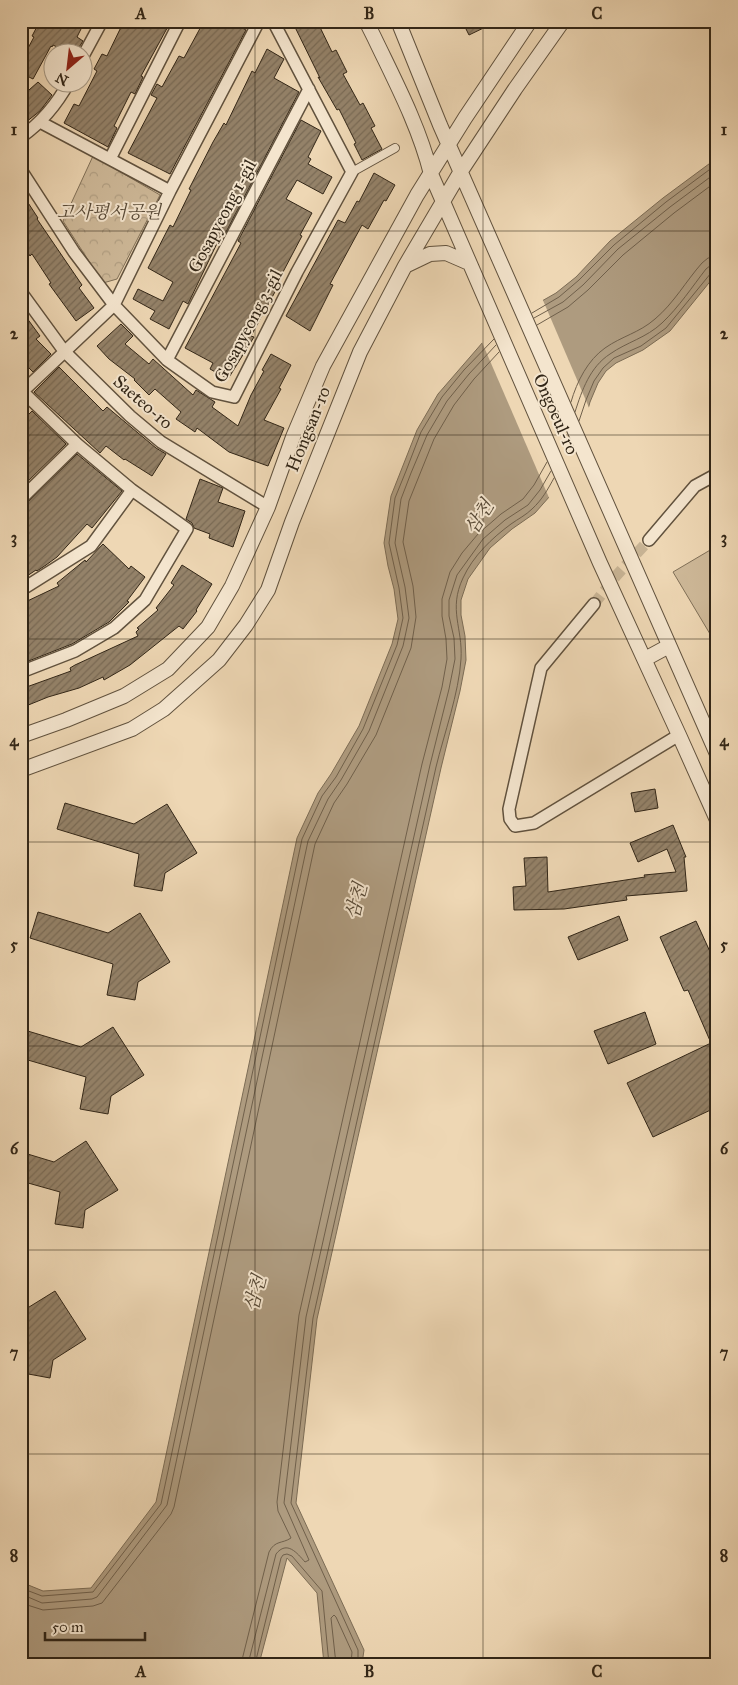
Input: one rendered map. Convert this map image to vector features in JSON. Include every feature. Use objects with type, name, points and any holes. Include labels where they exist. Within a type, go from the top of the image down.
[{"type":"street","points":[[91,42],[102,21]]},
{"type":"street","points":[[110,159],[180,21]]},
{"type":"street","points":[[21,672],[75,651],[114,628],[145,600],[187,529],[132,490],[77,444],[22,391],[114,305],[170,191],[259,21]]},
{"type":"street","points":[[273,21],[352,172],[395,148]]},
{"type":"street","name":"Ongoeul-ro","points":[[366,21],[425,150],[431,174],[600,563],[717,820]]},
{"type":"street","name":"Ongoeul-ro","points":[[398,21],[449,145],[717,754]]},
{"type":"street","name":"Hongsan-ro","points":[[21,736],[124,696],[168,669],[208,627],[232,586],[268,508],[293,437],[323,366],[417,195],[465,118],[530,21]]},
{"type":"street","name":"Hongsan-ro","points":[[21,770],[132,729],[164,709],[219,660],[246,625],[268,590],[302,495],[360,352],[443,199],[562,21]]},
{"type":"street","name":"Gosapyeong 1-gil","points":[[167,360],[309,89]]},
{"type":"street","points":[[21,137],[40,122],[64,92]]},
{"type":"street","points":[[40,122],[170,191]]},
{"type":"street","name":"Gosapyeong 3-gil","points":[[21,170],[74,252],[114,305],[167,360],[212,392],[234,397],[297,272],[352,172]]},
{"type":"street","points":[[405,266],[430,254],[446,253],[469,263]]},
{"type":"street","name":"Saeteo-ro","points":[[21,292],[64,351],[130,416],[161,442],[268,508]]},
{"type":"street","points":[[21,499],[77,444]]},
{"type":"street","points":[[649,540],[695,486],[717,474]]},
{"type":"street","points":[[21,590],[91,546],[132,490]]},
{"type":"street","points":[[594,604],[542,668],[509,809],[510,819],[515,826],[534,823],[679,734]]},
{"type":"street","points":[[644,659],[669,646]]},
{"type":"green space","name":"고사평서공원","points":[[93,156],[160,195],[117,279],[103,283],[63,221]]},
{"type":"green space","points":[[717,546],[717,644],[716,644],[673,572]]},
{"type":"water","name":"삼천","points":[[717,158],[717,273],[670,331],[643,350],[616,363],[606,371],[598,383],[582,430],[550,496],[535,513],[490,548],[468,579],[461,600],[466,660],[317,1319],[296,1503],[364,1650],[362,1664],[324,1664],[317,1593],[287,1558],[259,1664],[21,1664],[21,1582],[43,1591],[91,1588],[156,1502],[297,838],[318,793],[359,726],[392,644],[398,619],[394,589],[384,543],[391,496],[417,430],[438,394],[483,342],[505,322],[556,293],[576,277],[610,241]]},
{"type":"pier","points":[[542,298],[590,410],[584,431],[569,467],[550,500],[481,340],[504,320]]},
{"type":"building","points":[[40,21],[85,21],[77,37],[82,42],[42,42],[42,62],[33,79],[21,73],[21,61],[34,37],[32,36]]},
{"type":"building","points":[[124,21],[171,21],[141,76],[143,77],[135,94],[131,92],[114,126],[117,128],[108,147],[64,123],[74,104],[79,106],[86,92],[92,92],[92,81],[97,71],[94,69],[102,54],[107,56]]},
{"type":"building","points":[[204,21],[229,21],[246,30],[170,174],[128,153],[157,98],[151,95],[157,84],[162,87],[179,56],[184,58]]},
{"type":"building","points":[[292,21],[317,21],[332,52],[336,50],[347,72],[343,74],[360,105],[363,103],[375,126],[371,128],[382,149],[362,160],[354,144],[356,143],[339,109],[337,110],[318,77],[320,78]]},
{"type":"building","points":[[462,21],[498,21],[469,35]]},
{"type":"building","points":[[267,49],[284,59],[274,78],[299,92],[225,234],[222,233],[188,304],[183,301],[169,329],[150,319],[155,311],[133,299],[138,289],[163,301],[173,282],[148,268],[170,225],[173,227],[191,190],[189,189],[213,142],[224,123],[226,125],[252,71],[255,73]]},
{"type":"building","points":[[38,82],[42,86],[42,92],[49,92],[52,95],[40,111],[21,126],[21,97]]},
{"type":"building","points":[[301,120],[321,131],[308,157],[311,159],[308,164],[332,177],[323,194],[297,180],[286,199],[312,213],[274,289],[276,290],[251,336],[254,337],[228,379],[210,369],[213,363],[185,348],[241,243],[238,241]]},
{"type":"building","points":[[374,173],[395,185],[386,201],[384,200],[368,229],[362,225],[330,284],[333,285],[310,331],[286,316],[338,220],[345,223],[357,201],[359,202]]},
{"type":"building","points":[[21,192],[82,285],[79,288],[94,308],[76,321],[49,284],[51,283],[32,254],[30,256],[21,243]]},
{"type":"building","points":[[21,310],[40,336],[36,339],[51,354],[33,372],[21,360]]},
{"type":"building","points":[[121,324],[133,336],[125,344],[149,364],[153,359],[193,395],[196,390],[215,402],[212,407],[238,426],[264,371],[262,370],[271,354],[291,365],[279,388],[281,389],[264,420],[284,428],[268,466],[229,452],[197,428],[195,432],[176,419],[181,412],[155,389],[149,395],[135,379],[109,359],[97,346]]},
{"type":"building","points":[[59,367],[103,411],[107,407],[156,448],[166,454],[152,476],[124,460],[106,446],[100,453],[34,392]]},
{"type":"building","points":[[32,411],[66,444],[21,488],[21,422]]},
{"type":"building","points":[[77,454],[122,491],[92,528],[87,524],[57,557],[21,580],[21,506],[26,504]]},
{"type":"building","points":[[200,479],[223,488],[218,502],[245,511],[233,547],[209,538],[210,534],[194,528],[192,523],[186,519]]},
{"type":"building","points":[[103,544],[129,569],[131,566],[145,577],[127,601],[129,602],[109,622],[72,644],[21,664],[21,637],[26,635],[21,625],[21,604],[59,586],[57,583],[85,560],[86,562]]},
{"type":"building","points":[[182,565],[212,584],[197,611],[183,629],[179,626],[130,665],[104,680],[103,677],[79,688],[48,697],[21,708],[21,689],[71,671],[70,668],[75,665],[138,636],[136,632],[139,629],[137,628],[158,610],[156,608],[174,585],[171,583]]},
{"type":"building","points":[[655,789],[658,808],[635,812],[631,793]]},
{"type":"building","points":[[65,803],[134,824],[167,804],[197,853],[165,873],[162,891],[134,886],[139,854],[57,829]]},
{"type":"building","points":[[673,825],[686,857],[684,857],[687,891],[626,896],[627,900],[564,909],[514,910],[513,887],[526,886],[524,858],[547,857],[548,892],[645,877],[644,875],[676,872],[667,849],[638,862],[630,843]]},
{"type":"building","points":[[38,912],[108,933],[140,913],[170,962],[138,982],[135,1000],[107,995],[113,964],[30,938]]},
{"type":"building","points":[[619,916],[628,940],[578,960],[568,937]]},
{"type":"building","points":[[696,921],[717,967],[717,1107],[653,1137],[627,1083],[711,1043],[688,990],[684,991],[660,937]]},
{"type":"building","points":[[645,1012],[656,1044],[608,1064],[594,1031]]},
{"type":"building","points":[[113,1027],[144,1075],[111,1096],[108,1114],[80,1109],[86,1077],[21,1058],[21,1029],[81,1047]]},
{"type":"building","points":[[86,1141],[118,1190],[85,1210],[83,1228],[55,1224],[60,1192],[21,1181],[21,1152],[54,1162]]},
{"type":"building","points":[[55,1291],[86,1339],[53,1360],[50,1378],[23,1373],[21,1372],[21,1312]]},
{"type":"tunnel","points":[[594,604],[616,576],[649,540]]}]
